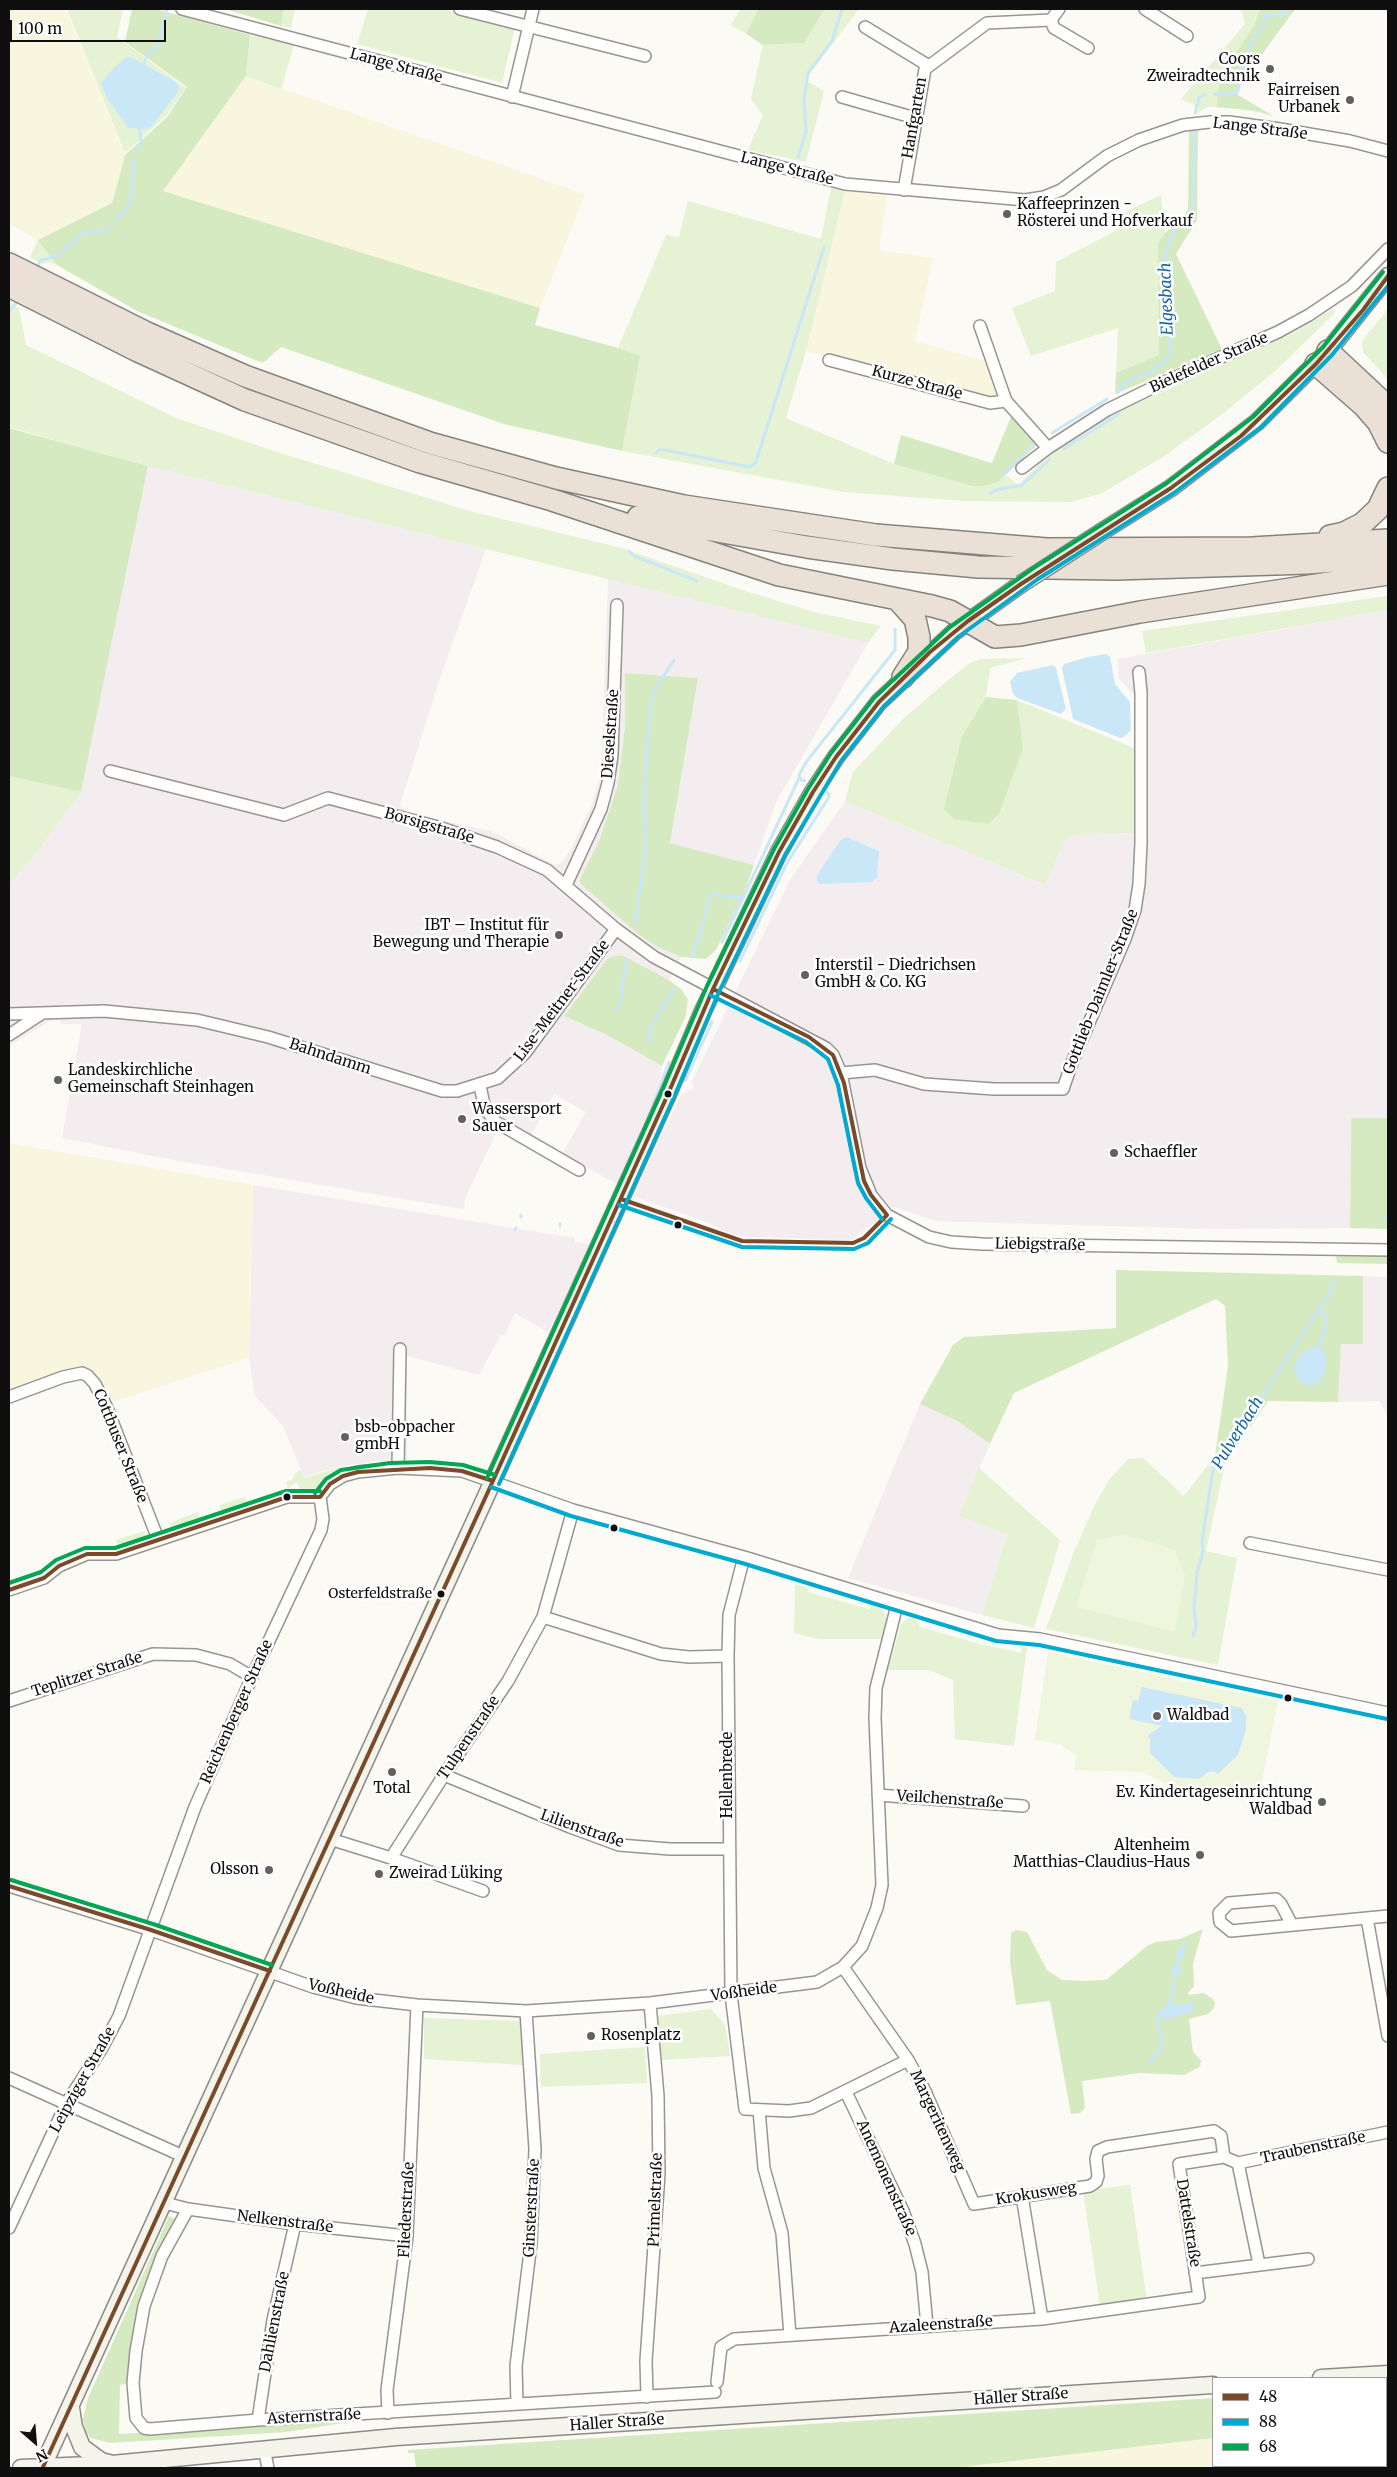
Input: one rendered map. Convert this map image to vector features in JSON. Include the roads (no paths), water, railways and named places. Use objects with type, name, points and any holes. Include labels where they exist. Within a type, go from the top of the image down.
[{"type":"highway","points":[[9,264],[41,292],[245,400],[420,462],[552,500],[742,564],[779,575],[950,611],[987,634],[1004,637],[1140,612],[1388,574]]},
{"type":"highway","points":[[9,286],[41,292],[145,332],[245,376],[430,443],[556,478],[675,504],[876,534],[1047,549],[1290,546],[1388,540]]},
{"type":"highway","points":[[1322,357],[1388,408]]},
{"type":"highway","points":[[1322,357],[1378,422],[1388,442]]},
{"type":"highway","points":[[1290,546],[1353,529],[1378,509],[1388,488]]},
{"type":"highway","points":[[552,500],[807,547],[893,559],[978,566],[1117,569],[1307,564],[1388,557]]},
{"type":"highway","points":[[897,599],[914,619],[920,637],[919,652],[903,677]]},
{"type":"main road","points":[[42,2468],[165,2203],[493,1481],[668,1094],[713,989],[779,852],[813,792],[860,725],[903,677],[968,621],[1021,584],[1171,488],[1223,450],[1272,409],[1322,357],[1388,276]]},
{"type":"main road","points":[[1370,2377],[1388,2374]]},
{"type":"main road","name":"Haller Straße","points":[[21,2468],[112,2464],[264,2448],[396,2437],[1212,2385]]},
{"type":"main road","points":[[71,2408],[74,2427],[82,2447],[101,2461],[112,2464]]},
{"type":"street","name":"Lange Straße","points":[[182,9],[845,184],[998,199],[1025,200],[1044,197],[1061,190],[1122,147],[1175,128],[1210,122],[1245,124],[1371,146],[1388,151]]},
{"type":"street","points":[[460,9],[645,56]]},
{"type":"street","points":[[512,97],[533,9]]},
{"type":"street","points":[[1059,9],[1051,20],[1054,28],[1088,48]]},
{"type":"street","points":[[1145,9],[1187,36]]},
{"type":"street","name":"Hanfgarten","points":[[904,190],[923,72],[987,22],[1051,20]]},
{"type":"street","points":[[865,27],[929,66]]},
{"type":"street","points":[[842,97],[915,118]]},
{"type":"street","name":"Bielefelder Straße","points":[[1022,468],[1048,448],[1107,410],[1156,386],[1278,332],[1309,315],[1352,286],[1388,249]]},
{"type":"street","points":[[980,326],[1006,401],[1048,448]]},
{"type":"street","name":"Kurze Straße","points":[[829,360],[990,403],[1006,401]]},
{"type":"street","name":"Dieselstraße","points":[[566,885],[597,817],[608,783],[612,755],[617,605]]},
{"type":"street","name":"Gottlieb-Daimler-Straße","points":[[842,1073],[875,1070],[924,1084],[994,1089],[1063,1089],[1073,1060],[1125,939],[1138,893],[1141,813],[1141,693],[1139,672]]},
{"type":"street","name":"Borsigstraße","points":[[110,771],[284,815],[328,798],[438,827],[498,846],[547,870],[616,929],[654,957],[713,989]]},
{"type":"street","name":"Lise-Meitner-Straße","points":[[480,1086],[498,1078],[525,1053],[616,929]]},
{"type":"street","name":"Liebigstraße","points":[[713,989],[818,1043],[833,1055],[842,1073],[860,1168],[871,1195],[887,1215],[929,1237],[950,1242],[982,1244],[1388,1250]]},
{"type":"street","name":"Bahndamm","points":[[9,1014],[104,1011],[197,1020],[268,1037],[442,1091],[457,1091],[480,1086]]},
{"type":"street","points":[[9,1035],[43,1013]]},
{"type":"street","points":[[480,1086],[485,1108],[496,1122],[579,1170]]},
{"type":"street","points":[[398,1468],[400,1349]]},
{"type":"street","name":"Cottbuser Straße","points":[[9,1397],[74,1374],[82,1373],[88,1376],[95,1384],[107,1408],[158,1539]]},
{"type":"street","points":[[9,1590],[44,1578],[59,1566],[87,1554],[116,1554],[287,1497],[320,1497],[330,1484],[343,1476],[358,1472],[398,1468],[462,1471],[573,1510],[744,1557],[998,1635],[1040,1639],[1388,1713]]},
{"type":"street","name":"Reichenberger Straße","points":[[151,1930],[195,1807],[252,1677],[321,1530],[323,1519],[320,1497]]},
{"type":"street","name":"Tulpenstraße","points":[[392,1858],[444,1775],[508,1681],[543,1617],[573,1510]]},
{"type":"street","points":[[1250,1544],[1388,1570]]},
{"type":"street","name":"Hellenbrede","points":[[744,1557],[729,1614],[728,1848],[731,1994],[745,2110],[759,2110]]},
{"type":"street","name":"Voßheide","points":[[9,1886],[151,1930],[313,1987],[356,1998],[417,2006],[526,2011],[650,2003],[817,1982],[843,1967],[862,1946],[877,1908],[882,1885],[874,1718],[876,1688],[897,1605]]},
{"type":"street","points":[[543,1617],[661,1654],[689,1657],[728,1656]]},
{"type":"street","name":"Teplitzer Straße","points":[[9,1701],[153,1654],[196,1655],[230,1664],[252,1677]]},
{"type":"street","name":"Lilienstraße","points":[[444,1775],[570,1827],[618,1844],[670,1850],[728,1848]]},
{"type":"street","name":"Veilchenstraße","points":[[878,1795],[1022,1806]]},
{"type":"street","points":[[330,1839],[392,1858],[483,1892]]},
{"type":"street","points":[[1292,1925],[1281,1904],[1276,1899],[1229,1903],[1219,1913],[1220,1922],[1231,1931],[1388,1916]]},
{"type":"street","points":[[1367,1918],[1388,2036]]},
{"type":"street","name":"Leipziger Straße","points":[[9,2228],[66,2104],[102,2048],[119,2016],[151,1930]]},
{"type":"street","name":"Margeritenweg","points":[[843,1967],[908,2060],[925,2091],[974,2204]]},
{"type":"street","name":"Primelstraße","points":[[647,2397],[646,2361],[659,2174],[658,2096],[650,2003]]},
{"type":"street","name":"Fliederstraße","points":[[388,2413],[387,2390],[407,2236],[417,2006]]},
{"type":"street","name":"Ginsterstraße","points":[[517,2404],[516,2366],[531,2243],[535,2149],[526,2011]]},
{"type":"street","points":[[790,2335],[782,2234],[764,2168],[759,2110],[789,2111],[811,2108],[908,2060]]},
{"type":"street","points":[[9,2078],[185,2157]]},
{"type":"street","name":"Anemonenstraße","points":[[846,2092],[903,2211],[915,2244],[922,2272],[927,2326]]},
{"type":"street","name":"Krokusweg","points":[[974,2204],[1090,2186],[1096,2182],[1098,2176],[1096,2159],[1098,2151],[1107,2147],[1214,2131],[1221,2136],[1224,2157]]},
{"type":"street","name":"Traubenstraße","points":[[1238,2163],[1388,2132]]},
{"type":"street","points":[[1224,2157],[1238,2163],[1258,2264]]},
{"type":"street","name":"Dattelstraße","points":[[1199,2297],[1179,2164],[1224,2157]]},
{"type":"street","points":[[1022,2196],[1042,2319]]},
{"type":"street","name":"Nelkenstraße","points":[[165,2203],[188,2209],[295,2224],[407,2236]]},
{"type":"street","name":"Asternstraße","points":[[188,2209],[162,2256],[144,2306],[136,2351],[133,2383],[136,2418],[144,2428],[647,2397],[716,2387]]},
{"type":"street","name":"Dahlienstraße","points":[[258,2420],[274,2320],[295,2224]]},
{"type":"street","points":[[1196,2273],[1308,2259]]},
{"type":"street","name":"Azaleenstraße","points":[[716,2387],[721,2347],[726,2342],[734,2339],[1042,2319],[1199,2297]]},
{"type":"street","points":[[264,2448],[268,2468]]},
{"type":"water","points":[[131,57],[176,82],[179,87],[178,92],[151,127],[146,129],[128,128],[107,98],[101,84],[125,58]]},
{"type":"water","points":[[1106,654],[1110,657],[1115,684],[1130,702],[1131,730],[1124,737],[1120,738],[1073,719],[1062,668],[1064,664]]},
{"type":"water","points":[[1053,665],[1056,668],[1066,709],[1061,714],[1017,698],[1013,693],[1010,682],[1017,673]]},
{"type":"water","points":[[846,837],[879,851],[877,877],[872,882],[820,884],[817,881],[817,875],[840,841]]},
{"type":"water","points":[[1316,1346],[1326,1353],[1326,1371],[1319,1383],[1307,1386],[1298,1380],[1293,1368],[1302,1352]]},
{"type":"water","points":[[1142,1687],[1242,1708],[1246,1716],[1246,1729],[1238,1755],[1218,1774],[1213,1771],[1208,1772],[1199,1779],[1174,1777],[1150,1753],[1150,1739],[1148,1735],[1162,1726],[1129,1719],[1133,1700],[1138,1701]]},
{"type":"water","points":[[1180,1947],[1185,1949],[1184,1956],[1179,1962],[1181,1972],[1174,1978],[1171,1968],[1176,1964],[1177,1952]]},
{"type":"water","points":[[1169,2002],[1177,2006],[1192,2002],[1194,2010],[1164,2020],[1161,2015],[1162,2010]]},
{"type":"waterway","points":[[143,67],[148,53],[157,48],[167,9]]},
{"type":"waterway","points":[[798,157],[806,132],[804,100],[808,73],[832,41],[842,9]]},
{"type":"waterway","name":"Elgesbach","points":[[1214,94],[1228,95],[1238,91],[1244,61],[1252,41],[1264,23],[1265,16],[1281,15],[1288,9]]},
{"type":"waterway","name":"Elgesbach","points":[[1195,113],[1199,98],[1206,94]]},
{"type":"waterway","points":[[136,152],[141,141],[139,126]]},
{"type":"waterway","name":"Elgesbach","points":[[1118,392],[1127,381],[1150,372],[1165,361],[1170,354],[1165,253],[1174,231],[1192,217],[1195,149],[1193,129]]},
{"type":"waterway","points":[[116,220],[131,203],[134,160]]},
{"type":"waterway","points":[[36,270],[41,260],[58,256],[83,233],[104,231],[112,225]]},
{"type":"waterway","points":[[656,453],[660,449],[750,467],[756,462],[824,247]]},
{"type":"waterway","points":[[9,312],[19,299]]},
{"type":"waterway","points":[[1052,433],[1107,399]]},
{"type":"waterway","points":[[1064,449],[1119,414]]},
{"type":"waterway","points":[[1005,474],[1034,444]]},
{"type":"waterway","points":[[990,494],[995,490],[1022,485],[1049,460]]},
{"type":"waterway","points":[[629,551],[634,556],[697,581]]},
{"type":"waterway","points":[[805,781],[801,780],[799,775],[807,761],[895,650],[895,629]]},
{"type":"waterway","points":[[635,924],[646,848],[644,802],[650,705],[652,694],[674,660]]},
{"type":"waterway","points":[[692,957],[704,921],[710,894],[743,898],[799,778]]},
{"type":"waterway","points":[[740,961],[787,863],[829,797],[829,794],[825,791]]},
{"type":"waterway","points":[[722,942],[743,898]]},
{"type":"waterway","points":[[616,1011],[621,998],[626,960]]},
{"type":"waterway","points":[[650,1043],[649,1029],[675,988]]},
{"type":"waterway","points":[[685,1081],[712,1022]]},
{"type":"waterway","points":[[645,1126],[669,1062]]},
{"type":"waterway","name":"Pulverbach","points":[[1384,1219],[1388,1216]]},
{"type":"waterway","name":"Pulverbach","points":[[1193,1636],[1196,1627],[1194,1608],[1197,1573],[1203,1552],[1202,1542],[1213,1469],[1217,1458],[1238,1435],[1242,1421],[1251,1413],[1329,1294],[1334,1280]]},
{"type":"waterway","points":[[1320,1307],[1327,1328],[1321,1338],[1320,1347]]},
{"type":"waterway","name":"Pulverbach","points":[[1183,1949],[1185,1942]]},
{"type":"waterway","name":"Pulverbach","points":[[1171,2005],[1175,1976]]},
{"type":"waterway","points":[[1149,2064],[1158,2053],[1162,2040],[1157,2018],[1160,2012],[1164,2010]]},
{"type":"place","name":"Coors Zweiradtechnik","points":[[1270,69]]},
{"type":"place","name":"Fairreisen Urbanek","points":[[1350,100]]},
{"type":"place","name":"Kaffeeprinzen - Rösterei und Hofverkauf","points":[[1007,214]]},
{"type":"place","name":"IBT – Institut für Bewegung und Therapie","points":[[559,935]]},
{"type":"place","name":"Interstil - Diedrichsen GmbH & Co. KG","points":[[805,975]]},
{"type":"place","name":"Landeskirchliche Gemeinschaft Steinhagen","points":[[58,1080]]},
{"type":"place","name":"Wassersport Sauer","points":[[462,1119]]},
{"type":"place","name":"Schaeffler","points":[[1114,1153]]},
{"type":"place","name":"bsb-obpacher gmbH","points":[[345,1437]]},
{"type":"place","name":"Osterfeldstraße","points":[[441,1594]]},
{"type":"place","name":"Waldbad","points":[[1157,1716]]},
{"type":"place","name":"Total","points":[[392,1772]]},
{"type":"place","name":"Ev. Kindertageseinrichtung Waldbad","points":[[1322,1802]]},
{"type":"place","name":"Altenheim Matthias-Claudius-Haus","points":[[1200,1855]]},
{"type":"place","name":"Olsson","points":[[269,1870]]},
{"type":"place","name":"Zweirad Lüking","points":[[379,1874]]},
{"type":"place","name":"Rosenplatz","points":[[591,2036]]}]
